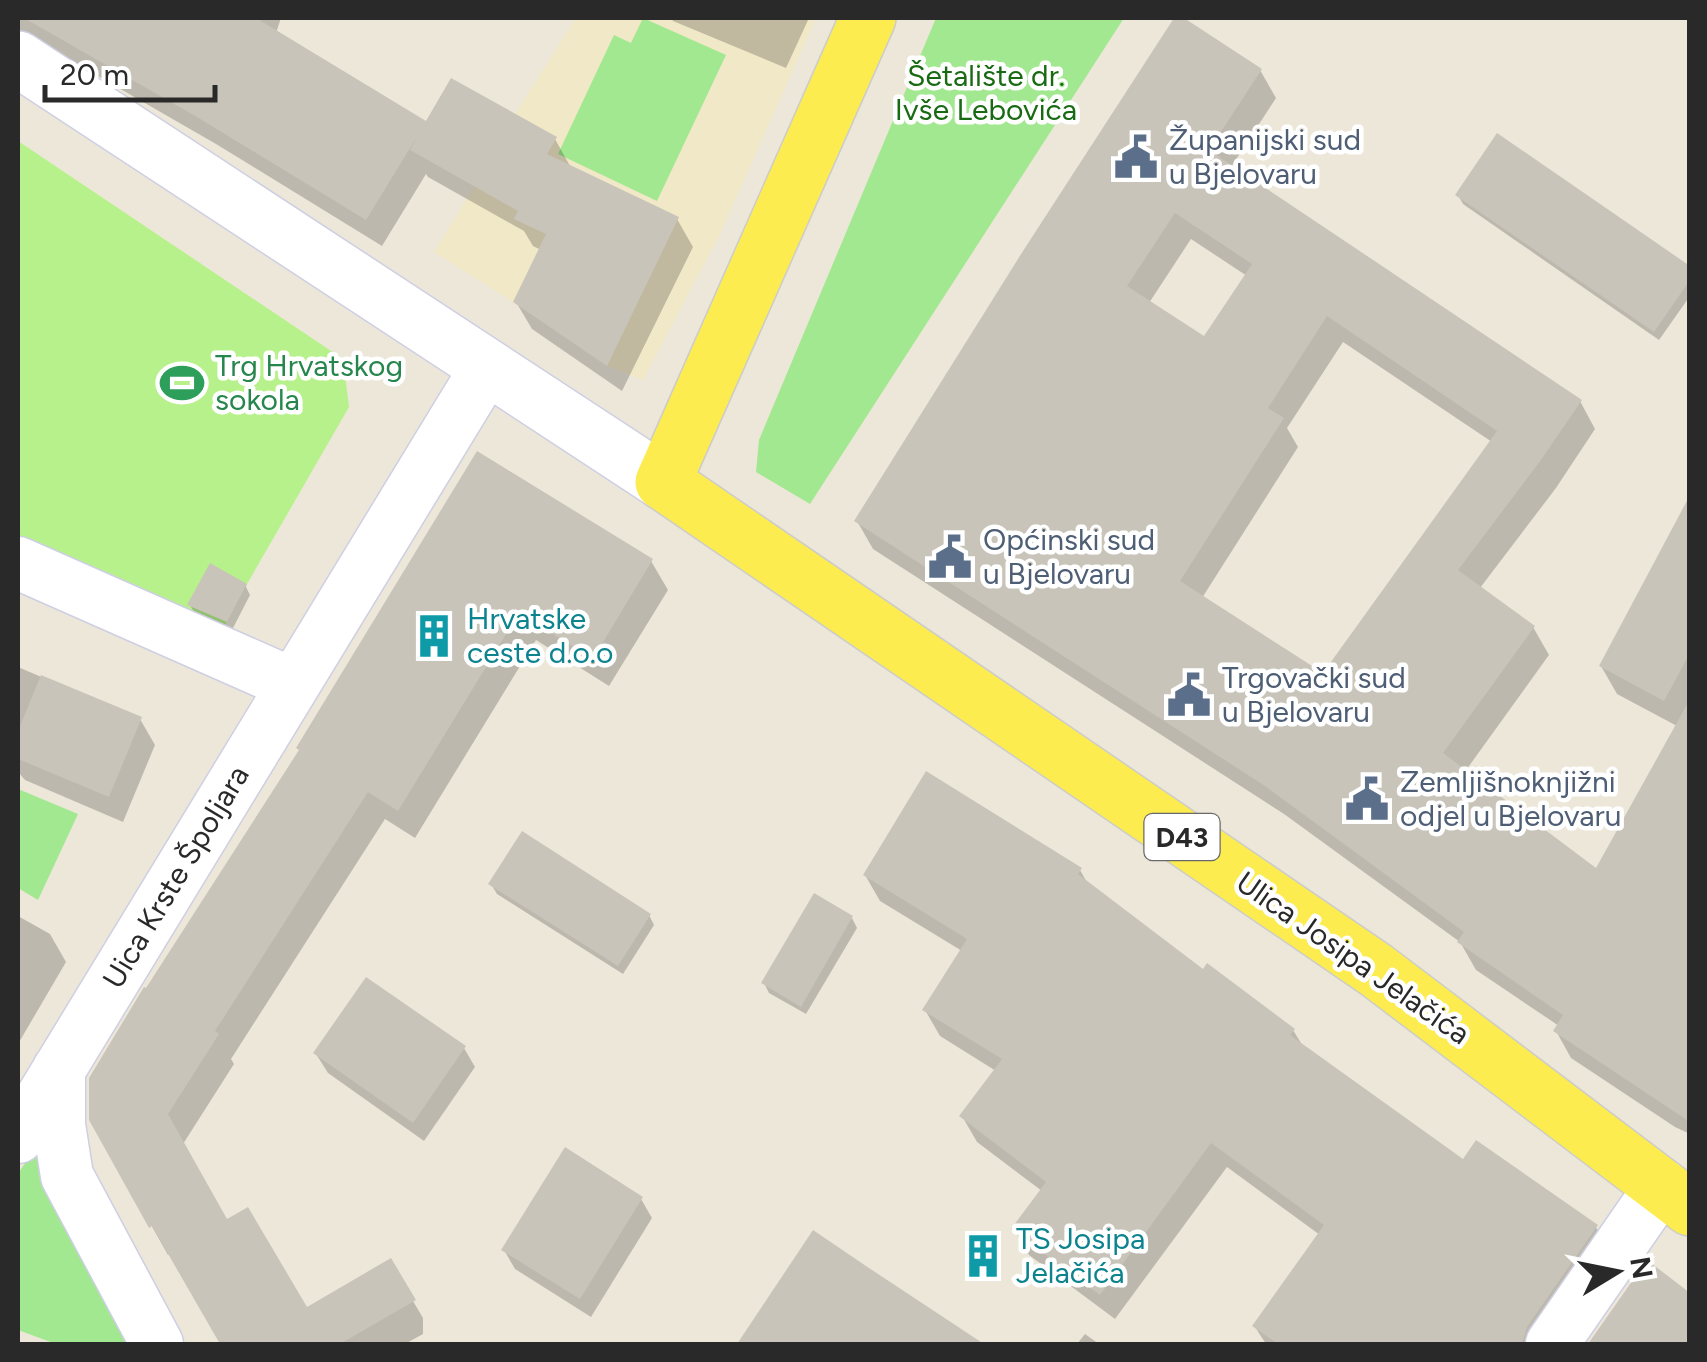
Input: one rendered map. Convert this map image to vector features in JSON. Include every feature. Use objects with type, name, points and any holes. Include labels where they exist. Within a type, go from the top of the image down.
[{"type":"main road","points":[[18,59],[663,482],[868,18]]},
{"type":"main road","name":"Ulica Josipa Jelačića","points":[[663,482],[1376,970],[1676,1197]]},
{"type":"street","points":[[18,563],[292,684],[487,366]]},
{"type":"street","name":"Uica Krste Špoljara","points":[[18,1137],[292,684]]},
{"type":"street","points":[[59,1069],[59,1125],[68,1176],[158,1344]]},
{"type":"street","points":[[1552,1344],[1676,1197]]},
{"type":"shaded area","points":[[576,18],[816,18],[720,234],[643,380],[607,366],[434,252],[484,171],[525,193],[556,137],[515,114]]},
{"type":"green space","points":[[643,18],[726,55],[657,201],[558,154],[614,35],[631,43]]},
{"type":"green space","name":"Šetalište dr. Ivše Lebovića","points":[[936,18],[1124,18],[810,504],[756,472],[759,440]]},
{"type":"green space","name":"Trg Hrvatskog sokola","points":[[18,141],[343,359],[349,407],[221,633],[18,537]]},
{"type":"green space","points":[[18,789],[78,814],[38,900],[18,888]]},
{"type":"green space","points":[[34,1149],[131,1344],[56,1344],[18,1330],[18,1174]]},
{"type":"building","points":[[24,18],[256,18],[426,121],[451,78],[557,137],[547,154],[679,217],[607,366],[513,302],[546,234],[514,219],[518,211],[410,150],[418,135],[366,220]]},
{"type":"building","points":[[1174,18],[1184,18],[1262,69],[1209,150],[1582,400],[1458,570],[1535,626],[1443,753],[1596,868],[1690,699],[1690,1122],[1553,1031],[1563,1015],[1457,942],[1464,932],[1265,786],[854,521]],"holes":[[[1175,213],[1252,264],[1204,336],[1127,286]],[[1327,316],[1497,431],[1323,673],[1180,581],[1284,418],[1268,408]]]},
{"type":"building","points":[[1497,133],[1690,266],[1690,280],[1654,332],[1455,195]]},
{"type":"building","points":[[477,451],[653,559],[593,659],[519,613],[398,811],[368,792],[215,1031],[219,1034],[168,1114],[227,1219],[248,1207],[307,1307],[391,1258],[416,1300],[340,1344],[220,1344],[89,1120],[89,1078],[299,750],[296,748]]},
{"type":"building","points":[[1690,495],[1690,653],[1664,701],[1599,666]]},
{"type":"building","points":[[210,563],[247,584],[227,622],[187,605]]},
{"type":"building","points":[[41,675],[142,717],[109,797],[18,759],[18,731]]},
{"type":"building","points":[[926,771],[1082,868],[1078,874],[1203,969],[1207,963],[1295,1029],[1290,1035],[1463,1159],[1476,1140],[1598,1225],[1527,1327],[1522,1344],[1278,1344],[1252,1326],[1324,1225],[1211,1143],[1100,1295],[1011,1229],[1046,1182],[959,1116],[1002,1059],[922,1010],[967,939],[863,875]]},
{"type":"building","points":[[522,831],[651,914],[618,966],[488,884]]},
{"type":"building","points":[[814,893],[853,916],[801,1007],[761,983]]},
{"type":"building","points":[[366,977],[466,1046],[413,1123],[313,1053]]},
{"type":"building","points":[[565,1147],[643,1197],[580,1299],[501,1250]]},
{"type":"building","points":[[813,1230],[866,1266],[984,1344],[737,1344]]},
{"type":"building","points":[[1647,1260],[1690,1293],[1690,1344],[1588,1344]]},
{"type":"place","name":"Županijski sud u Bjelovaru","points":[[1136,157]]},
{"type":"place","name":"Trg Hrvatskog sokola","points":[[182,383]]},
{"type":"place","name":"Općinski sud u Bjelovaru","points":[[950,557]]},
{"type":"place","name":"Hrvatske ceste d.o.o","points":[[434,636]]},
{"type":"place","name":"Trgovački sud u Bjelovaru","points":[[1189,695]]},
{"type":"place","name":"Zemljišnoknjižni odjel u Bjelovaru","points":[[1367,799]]},
{"type":"place","name":"TS Josipa Jelačića","points":[[983,1256]]}]
